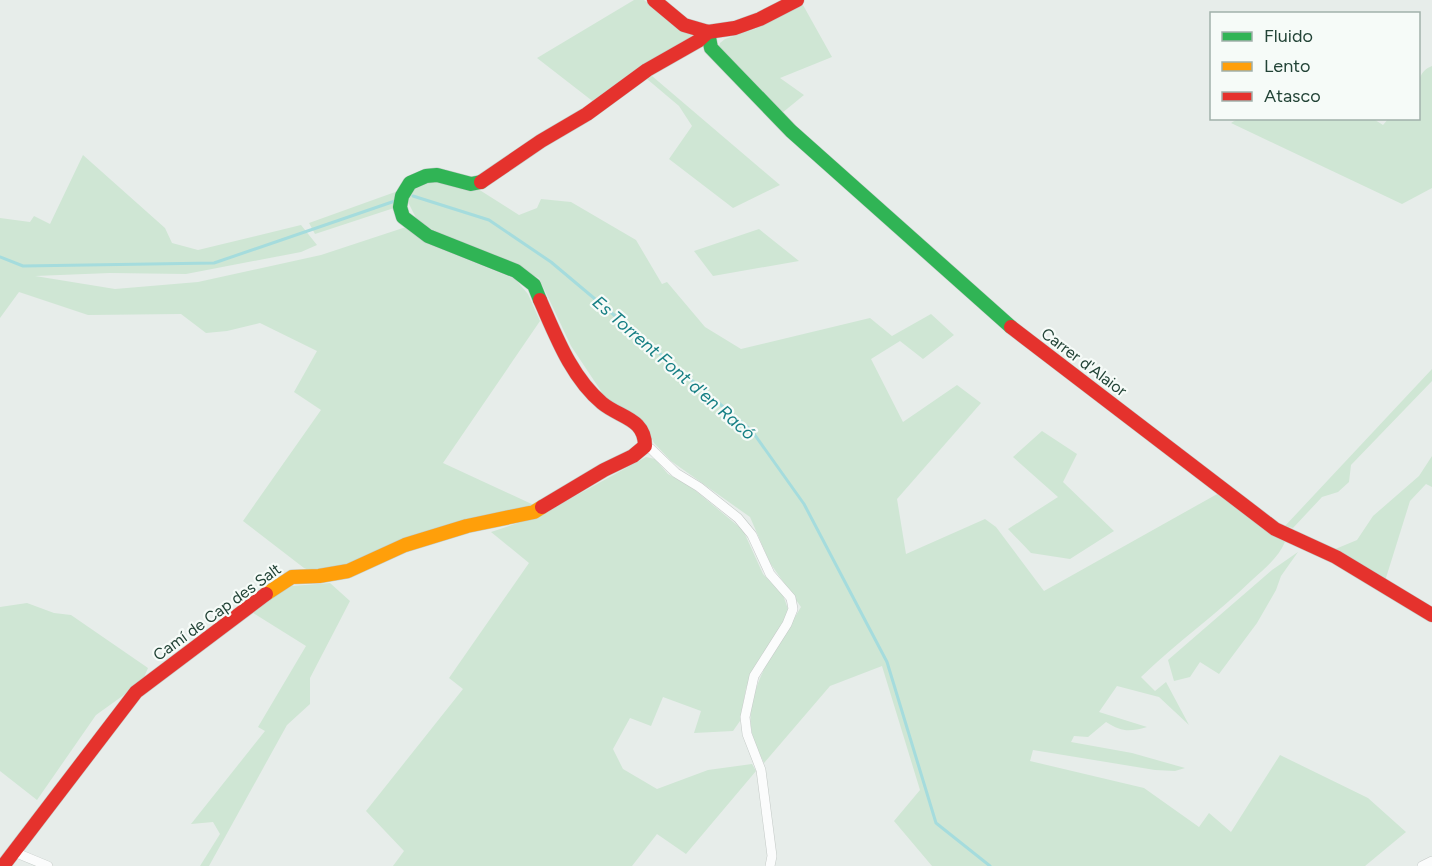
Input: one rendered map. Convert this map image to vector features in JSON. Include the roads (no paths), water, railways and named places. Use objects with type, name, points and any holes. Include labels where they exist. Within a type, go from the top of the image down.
[{"type":"street","points":[[654,0],[684,25],[708,32],[735,28],[760,19],[797,0]]},
{"type":"street","points":[[708,32],[698,41],[647,70],[587,114],[541,141],[484,182],[471,184],[436,175],[426,176],[410,183],[402,196],[400,207],[403,216],[428,237],[516,271],[534,285],[562,349],[583,384],[603,404],[638,425],[645,435],[645,446],[676,474],[699,487],[738,518],[752,535],[770,574],[790,598],[793,609],[787,624],[754,676],[745,717],[747,734],[761,770],[772,856],[770,866]]},
{"type":"street","name":"Carrer d'Alaior","points":[[708,32],[711,48],[791,131],[1023,337],[1275,529],[1302,539],[1348,562],[1432,615]]},
{"type":"street","name":"Camí de Cap des Salt","points":[[3,866],[136,692],[284,582],[292,577],[319,576],[348,571],[405,545],[467,526],[534,512],[604,470],[633,456],[645,446]]},
{"type":"street","points":[[14,852],[48,866]]},
{"type":"street","points":[[1422,866],[1432,861]]},
{"type":"waterway","name":"Es Torrent Font d'en Racó","points":[[413,196],[489,220],[551,262],[752,431],[804,504],[887,662],[936,823],[990,866]]},
{"type":"waterway","name":"Es Torrent Font d'en Racó","points":[[0,257],[23,266],[214,263],[395,201]]}]
